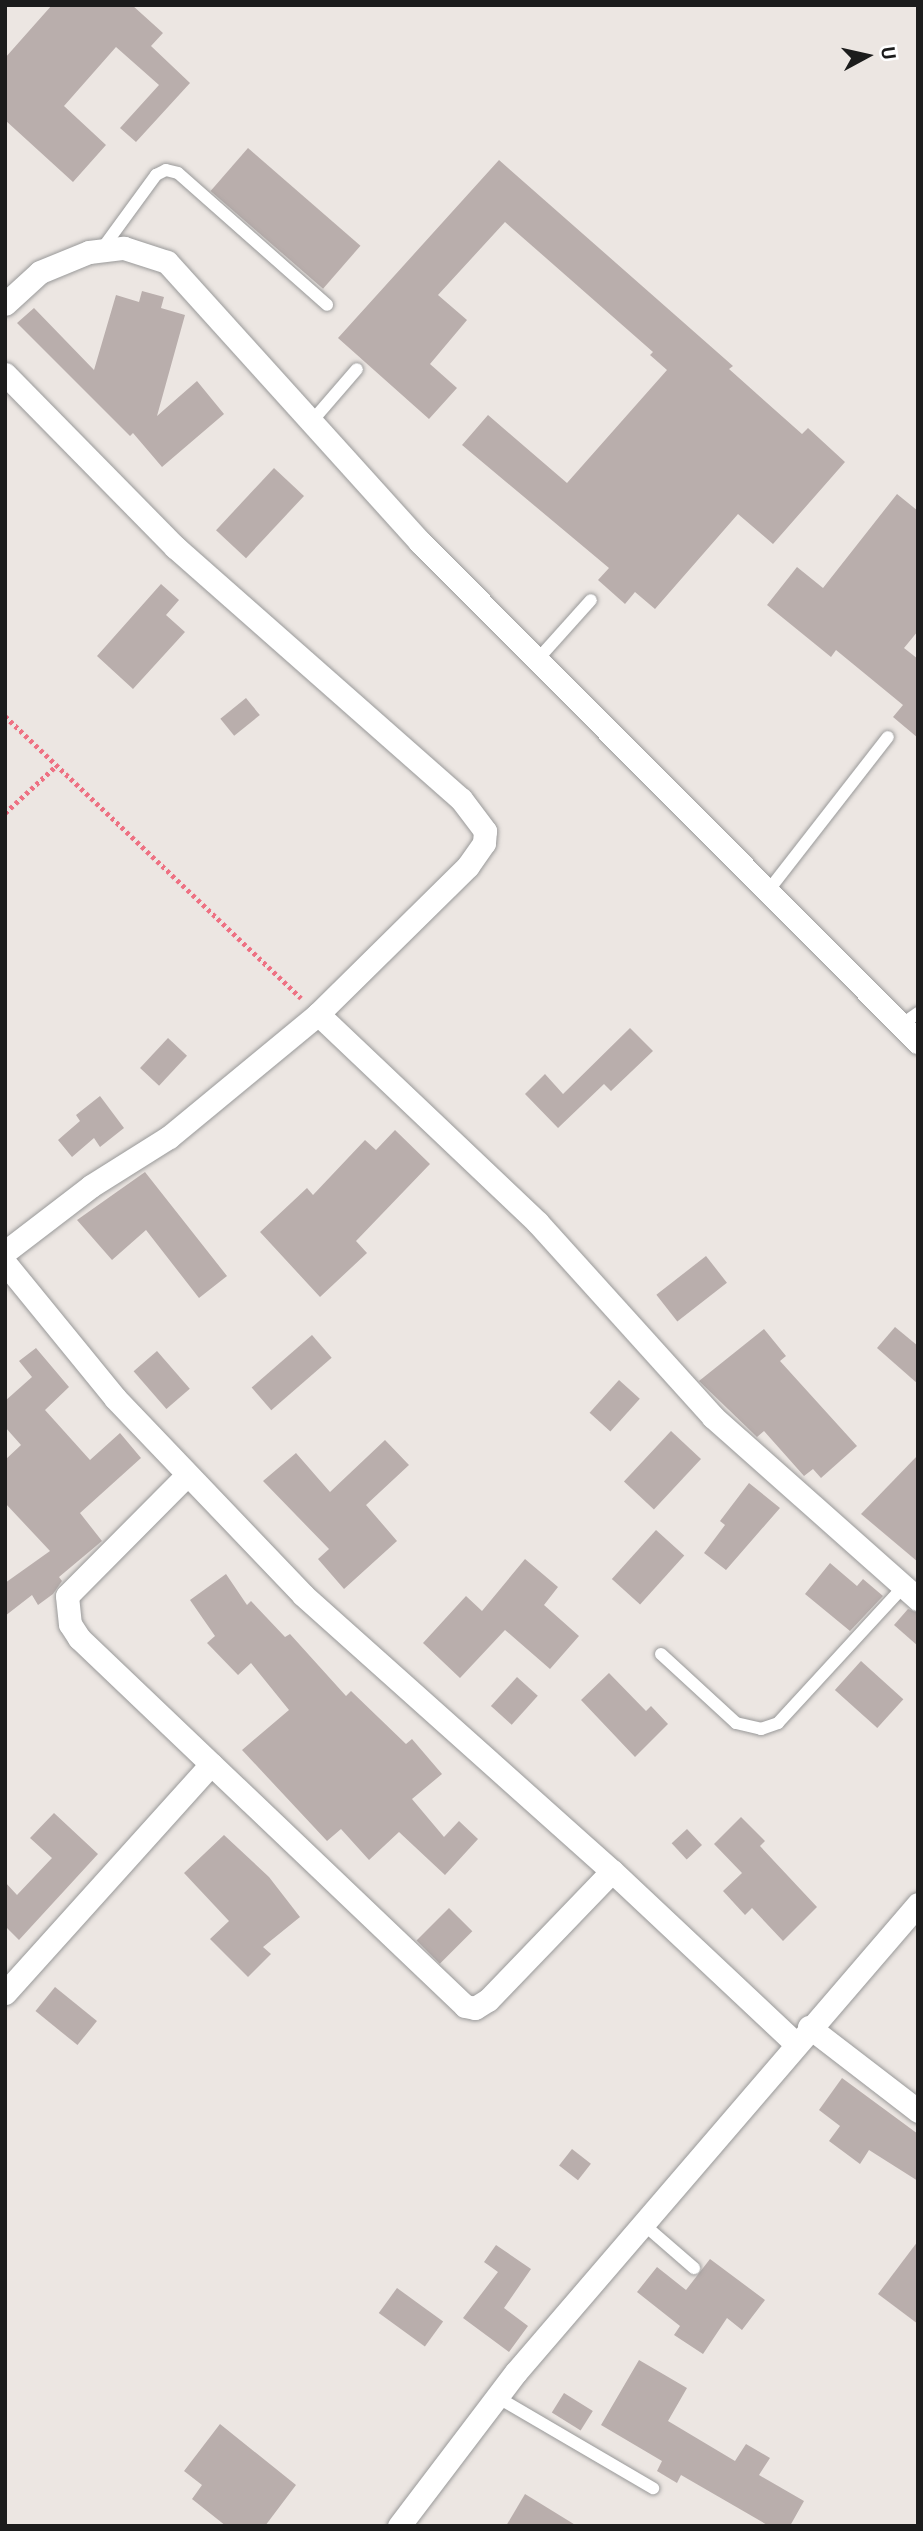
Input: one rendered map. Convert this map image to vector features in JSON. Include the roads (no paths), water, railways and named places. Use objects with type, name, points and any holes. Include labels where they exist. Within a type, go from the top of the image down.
[{"type":"street","points":[[5,304],[40,272],[102,249],[124,248],[167,262],[313,420],[420,542],[768,891],[909,1019],[918,1042]]},
{"type":"street","points":[[5,374],[175,547],[411,753],[461,799],[485,831],[479,852],[468,866],[318,1014],[169,1137],[91,1186],[5,1252]]},
{"type":"street","points":[[318,1014],[538,1223],[713,1417],[910,1593]]},
{"type":"street","points":[[5,1262],[115,1398],[303,1595],[612,1871],[802,2035],[918,2111]]},
{"type":"street","points":[[187,1475],[66,1596],[66,1610],[79,1638],[470,2008],[488,2000],[612,1871]]},
{"type":"street","points":[[5,1993],[211,1764]]},
{"type":"street","points":[[399,2526],[497,2397],[642,2223],[918,1904]]},
{"type":"lane","points":[[102,249],[156,175],[166,170],[178,173],[327,305]]},
{"type":"lane","points":[[313,420],[357,369]]},
{"type":"lane","points":[[537,659],[590,600]]},
{"type":"lane","points":[[768,891],[888,737]]},
{"type":"lane","points":[[662,1654],[736,1723],[761,1729],[778,1723],[910,1593]]},
{"type":"lane","points":[[642,2223],[694,2268]]},
{"type":"lane","points":[[497,2397],[653,2488]]}]
